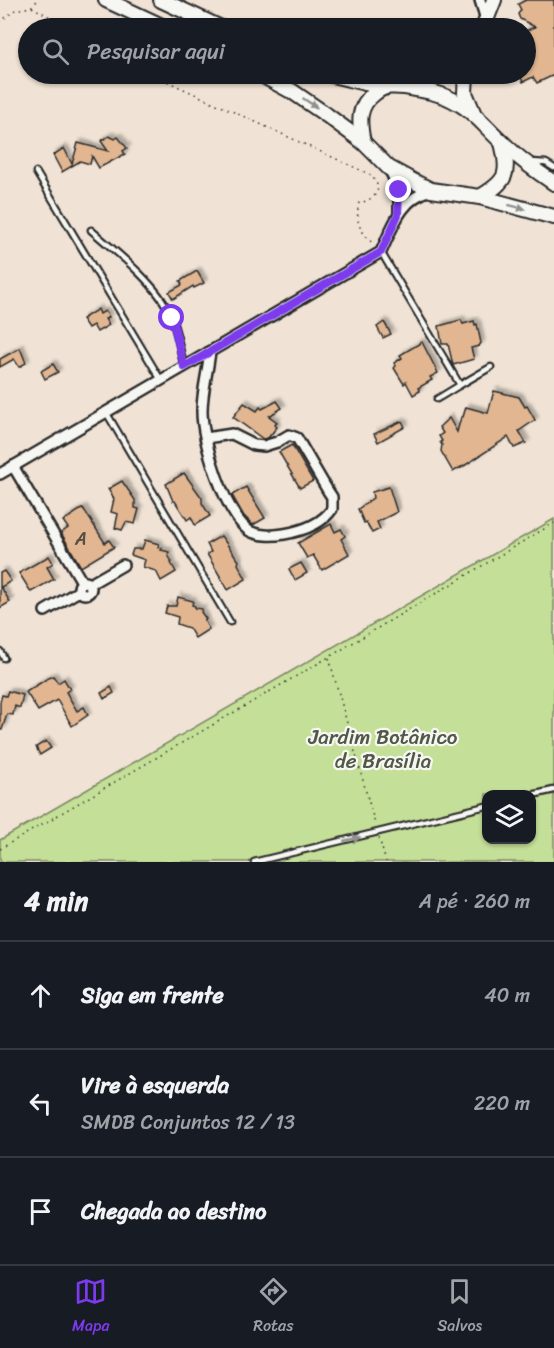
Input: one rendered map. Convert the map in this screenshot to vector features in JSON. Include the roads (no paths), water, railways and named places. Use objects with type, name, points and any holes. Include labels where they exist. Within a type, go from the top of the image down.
[{"type":"main road","points":[[106,0],[145,18]]},
{"type":"main road","points":[[161,0],[200,18]]},
{"type":"main road","points":[[486,18],[494,0]]},
{"type":"main road","points":[[278,84],[363,142],[389,168],[431,190],[480,197],[554,217]]},
{"type":"main road","points":[[370,84],[432,92],[459,103],[476,116],[502,143],[554,183]]},
{"type":"main road","points":[[432,92],[450,88],[456,84]]},
{"type":"main road","points":[[465,84],[465,93],[476,116]]},
{"type":"main road","points":[[363,142],[359,117],[362,106],[382,87]]},
{"type":"main road","points":[[480,197],[505,177],[507,168],[502,143]]},
{"type":"street","points":[[480,0],[483,18]]},
{"type":"street","points":[[389,168],[399,190],[398,215]]},
{"type":"street","points":[[0,474],[381,252],[398,215],[406,204],[415,196],[431,190]]},
{"type":"street","points":[[206,438],[232,434],[254,445],[264,446],[289,435],[297,438],[332,497],[332,509],[323,519],[292,533],[276,536],[250,531],[238,520],[227,503],[206,438],[202,410],[210,351]]},
{"type":"street","points":[[14,466],[84,586]]},
{"type":"street","points":[[45,611],[123,565]]},
{"type":"lane","points":[[525,161],[546,163],[554,168]]},
{"type":"lane","points":[[36,172],[161,380]]},
{"type":"lane","points":[[91,231],[133,267],[161,298],[172,318],[184,367]]},
{"type":"lane","points":[[381,252],[460,385]]},
{"type":"lane","points":[[437,399],[491,367]]},
{"type":"lane","points":[[106,412],[230,622]]},
{"type":"lane","points":[[0,651],[4,658]]},
{"type":"lane","points":[[536,794],[554,789]]},
{"type":"lane","points":[[254,862],[482,807]]},
{"type":"park label","name":"Jardim Botânico de Brasília","points":[[383,749]]}]
